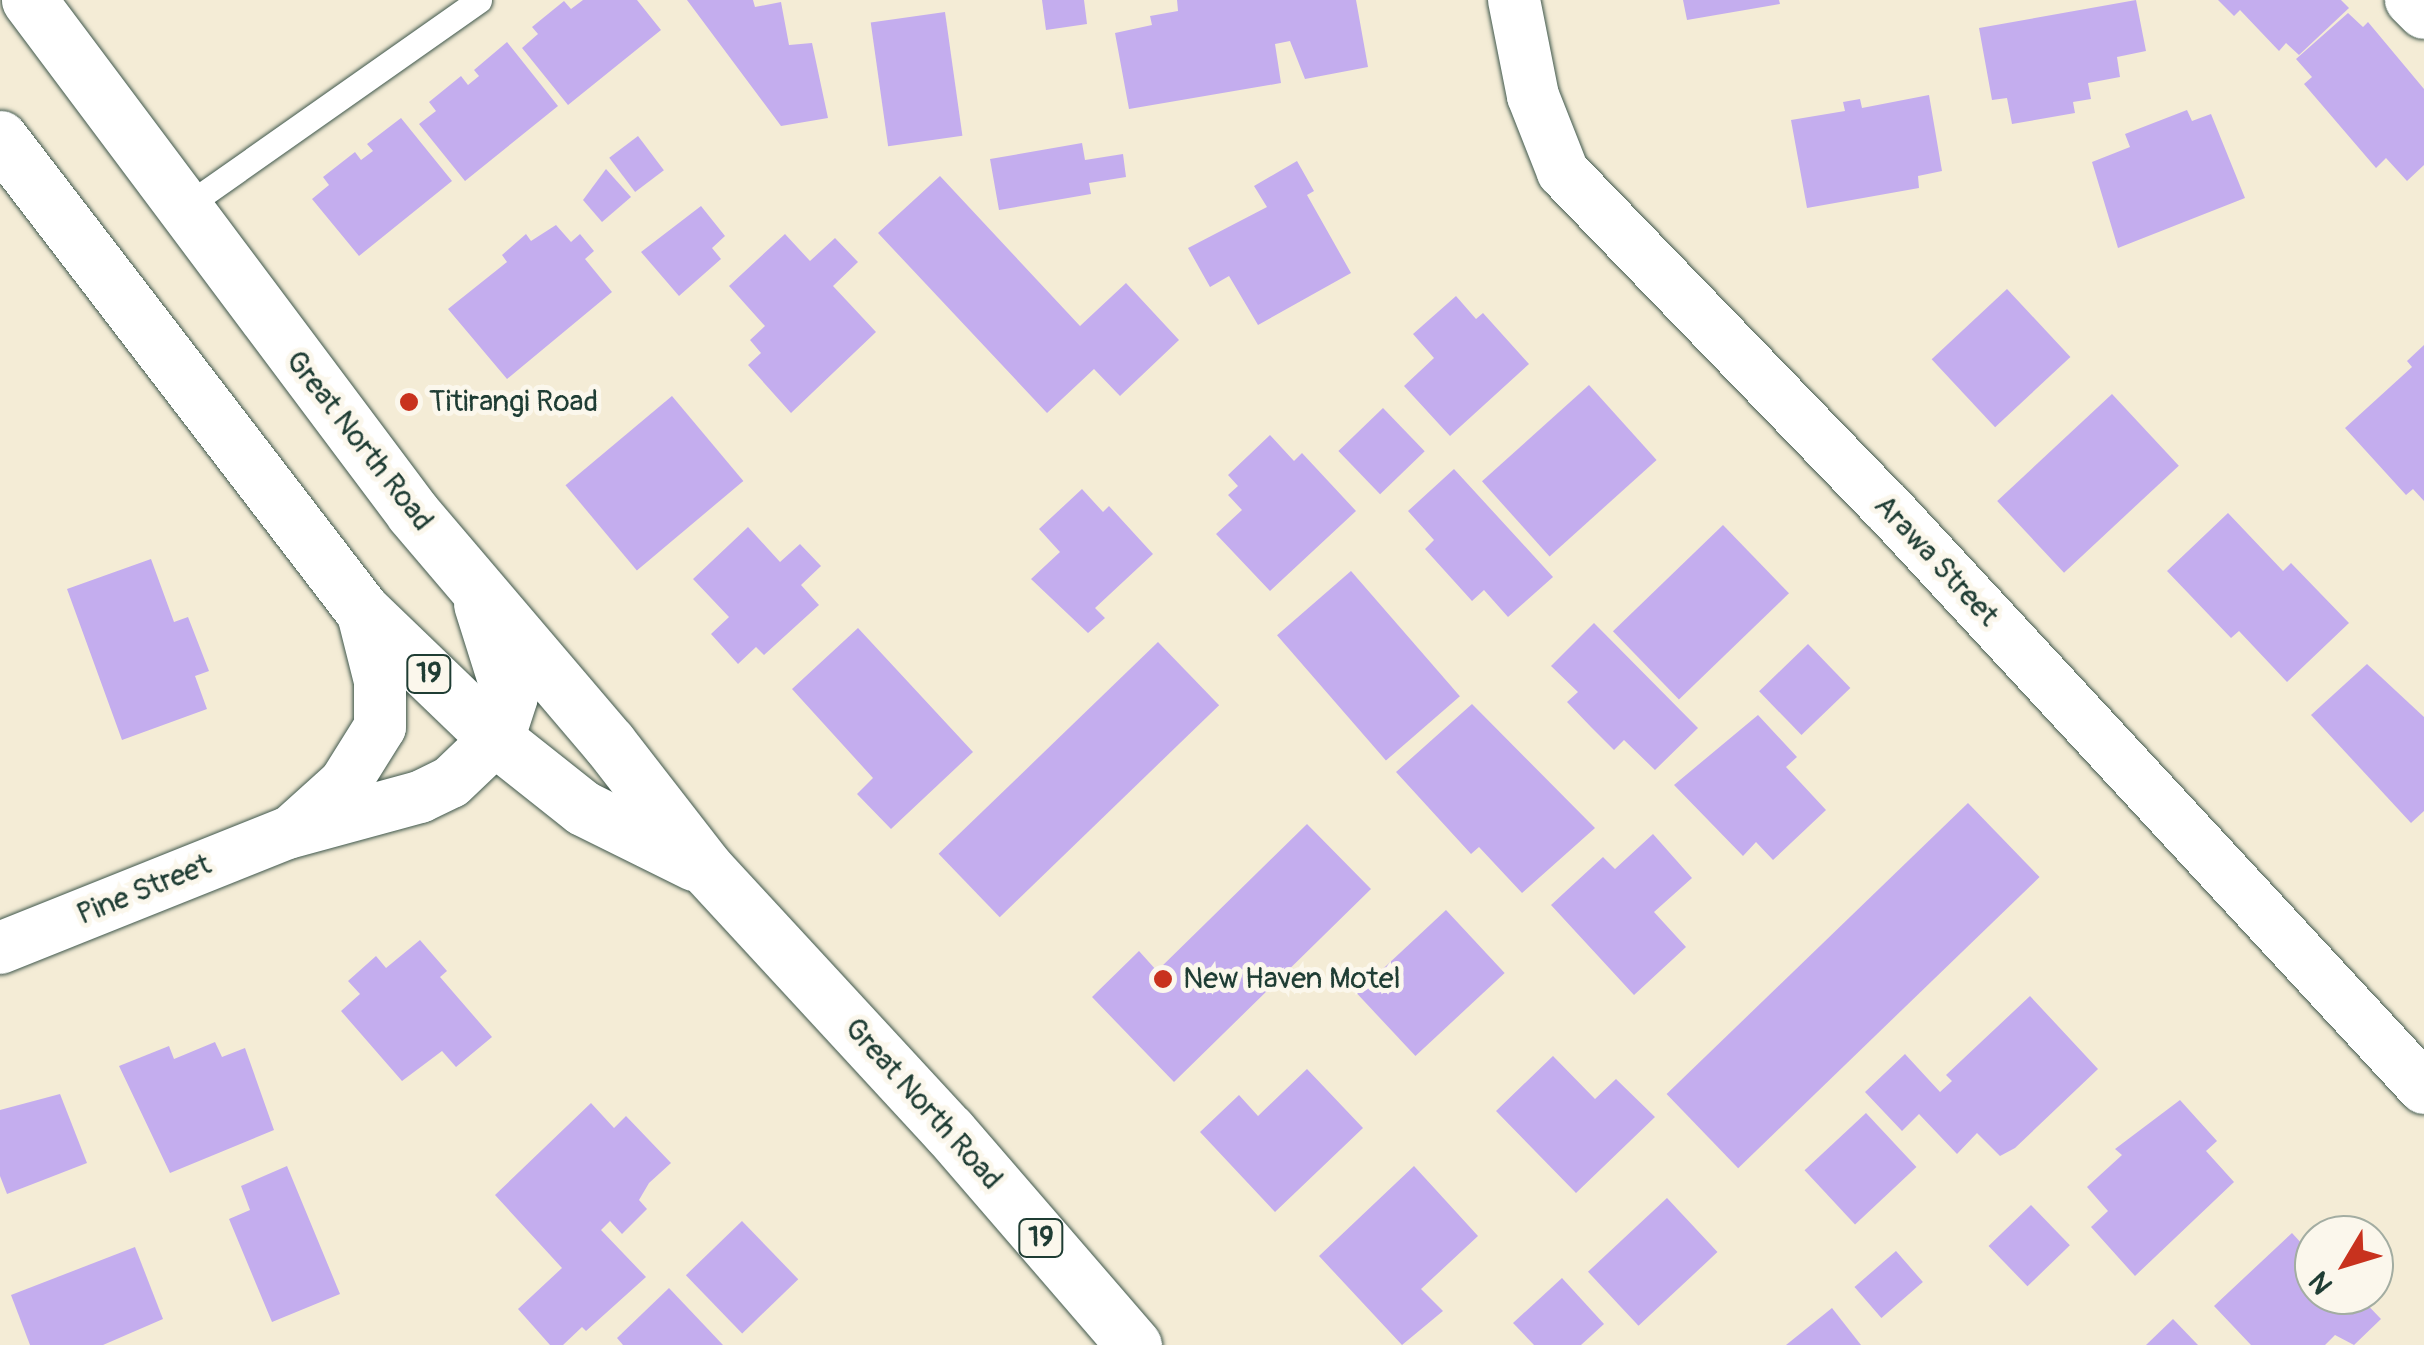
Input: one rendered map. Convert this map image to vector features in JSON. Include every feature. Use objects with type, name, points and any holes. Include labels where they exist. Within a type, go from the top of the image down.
[{"type":"main road","name":"Great North Road","points":[[29,0],[402,499],[472,578],[706,868],[948,1131],[1134,1345]]},
{"type":"main road","name":"Great North Road","points":[[0,138],[362,610],[496,739],[583,808],[706,868]]},
{"type":"main road","points":[[472,578],[510,696],[496,739]]},
{"type":"street","name":"Arawa Street","points":[[1514,0],[1533,96],[1563,172],[1887,508],[2424,1088]]},
{"type":"street","points":[[2411,0],[2424,13]]},
{"type":"street","name":"Pine Street","points":[[288,833],[346,783],[380,727],[380,682],[362,610]]},
{"type":"street","name":"Pine Street","points":[[0,948],[288,833],[420,797],[452,782],[496,739]]},
{"type":"lane","points":[[182,209],[479,0]]},
{"type":"building","points":[[583,0],[637,0],[661,30],[568,105],[522,48],[538,34],[532,27],[564,1],[571,9]]},
{"type":"building","points":[[687,0],[753,0],[755,7],[781,2],[789,45],[812,43],[828,118],[781,126]]},
{"type":"building","points":[[1042,0],[1084,0],[1087,24],[1046,30]]},
{"type":"building","points":[[1177,0],[1356,0],[1368,67],[1305,79],[1290,41],[1275,44],[1281,83],[1129,109],[1115,33],[1152,25],[1150,16],[1178,11]]},
{"type":"building","points":[[1683,0],[1779,0],[1780,4],[1687,20]]},
{"type":"building","points":[[2136,0],[2146,51],[2117,57],[2120,77],[2088,83],[2091,99],[2073,102],[2075,113],[2012,124],[2007,98],[1992,100],[1979,28]]},
{"type":"building","points":[[2218,0],[2341,0],[2349,8],[2299,55],[2286,43],[2279,51],[2240,10],[2234,16]]},
{"type":"building","points":[[945,12],[962,136],[888,146],[871,22]]},
{"type":"building","points":[[2348,13],[2363,27],[2368,22],[2424,89],[2424,165],[2407,181],[2386,158],[2376,168],[2304,84],[2312,77],[2296,59]]},
{"type":"building","points":[[507,42],[558,106],[465,181],[419,124],[436,111],[429,102],[461,76],[468,85],[479,76],[474,70]]},
{"type":"building","points":[[1929,95],[1942,171],[1918,176],[1919,188],[1807,208],[1791,120],[1845,111],[1843,102],[1860,99],[1862,108]]},
{"type":"building","points":[[2187,110],[2192,121],[2211,114],[2245,198],[2118,248],[2092,162],[2130,147],[2125,134]]},
{"type":"building","points":[[401,118],[452,181],[359,256],[312,199],[329,185],[323,177],[355,152],[361,160],[373,151],[367,144]]},
{"type":"building","points":[[638,136],[664,170],[635,192],[609,158]]},
{"type":"building","points":[[1082,143],[1085,160],[1123,154],[1126,177],[1089,183],[1091,194],[999,210],[990,159]]},
{"type":"building","points":[[1297,161],[1314,191],[1307,195],[1351,273],[1258,325],[1229,276],[1210,287],[1188,248],[1267,207],[1254,186]]},
{"type":"building","points":[[606,169],[631,197],[602,222],[583,200]]},
{"type":"building","points":[[940,176],[1080,326],[1126,283],[1179,340],[1120,396],[1094,369],[1047,413],[878,233]]},
{"type":"building","points":[[701,206],[725,236],[712,248],[721,259],[679,296],[641,252]]},
{"type":"building","points":[[556,225],[571,242],[580,234],[594,251],[585,259],[612,292],[507,379],[448,309],[507,262],[502,255],[526,234],[531,241]]},
{"type":"building","points":[[785,234],[810,261],[835,238],[858,262],[833,286],[876,332],[791,413],[748,365],[761,353],[750,340],[765,326],[729,286]]},
{"type":"building","points":[[2007,289],[2070,357],[1995,427],[1932,359]]},
{"type":"building","points":[[1456,296],[1476,319],[1483,313],[1529,364],[1450,436],[1404,386],[1434,358],[1413,334]]},
{"type":"building","points":[[2424,345],[2424,501],[2413,489],[2406,495],[2345,428],[2412,367],[2407,361]]},
{"type":"building","points":[[1589,385],[1657,460],[1550,556],[1482,481]]},
{"type":"building","points":[[2112,394],[2179,466],[2064,573],[1997,501]]},
{"type":"building","points":[[672,396],[743,481],[637,570],[566,485]]},
{"type":"building","points":[[1383,408],[1425,451],[1380,494],[1338,451]]},
{"type":"building","points":[[1270,435],[1294,461],[1302,453],[1356,511],[1270,591],[1216,534],[1242,510],[1228,495],[1238,486],[1228,475]]},
{"type":"building","points":[[1454,469],[1553,577],[1508,617],[1484,590],[1472,601],[1425,549],[1434,540],[1408,511]]},
{"type":"building","points":[[1082,489],[1103,512],[1109,506],[1153,554],[1095,608],[1105,618],[1088,633],[1031,579],[1060,552],[1039,529]]},
{"type":"building","points":[[2228,513],[2283,571],[2291,563],[2349,623],[2287,682],[2239,631],[2231,638],[2167,571]]},
{"type":"building","points":[[1723,525],[1789,593],[1679,700],[1613,631]]},
{"type":"building","points":[[748,527],[780,562],[800,544],[821,566],[801,585],[819,605],[764,655],[756,647],[738,664],[711,634],[729,617],[693,579]]},
{"type":"building","points":[[151,559],[174,622],[188,617],[209,671],[195,676],[207,709],[122,740],[67,589]]},
{"type":"building","points":[[1351,571],[1460,696],[1386,761],[1277,635]]},
{"type":"building","points":[[1594,623],[1698,728],[1655,770],[1624,740],[1614,750],[1591,727],[1567,702],[1578,692],[1551,666]]},
{"type":"building","points":[[858,628],[973,752],[891,829],[857,794],[873,778],[792,689]]},
{"type":"building","points":[[1158,642],[1219,705],[1000,917],[939,854]]},
{"type":"building","points":[[1808,644],[1850,688],[1801,735],[1759,691]]},
{"type":"building","points":[[2367,664],[2424,717],[2424,811],[2411,823],[2311,715]]},
{"type":"building","points":[[1472,704],[1595,828],[1522,893],[1479,847],[1471,854],[1396,772]]},
{"type":"building","points":[[1758,715],[1797,757],[1786,767],[1826,810],[1773,860],[1756,842],[1743,856],[1674,785]]},
{"type":"building","points":[[1968,803],[2040,877],[1738,1168],[1667,1094]]},
{"type":"building","points":[[1307,824],[1371,889],[1174,1082],[1092,997],[1139,951],[1157,971]]},
{"type":"building","points":[[1653,834],[1692,878],[1654,912],[1686,947],[1634,995],[1551,905],[1603,857],[1615,869]]},
{"type":"building","points":[[1446,910],[1505,973],[1415,1056],[1357,993]]},
{"type":"building","points":[[420,940],[447,971],[440,977],[492,1037],[456,1067],[442,1051],[402,1081],[341,1011],[360,994],[348,981],[376,956],[386,968]]},
{"type":"building","points":[[2030,996],[2098,1069],[2015,1148],[2000,1156],[1977,1133],[1957,1154],[1919,1114],[1902,1131],[1865,1092],[1905,1054],[1940,1092],[1952,1081],[1946,1075]]},
{"type":"building","points":[[215,1042],[222,1057],[245,1048],[274,1130],[170,1173],[119,1066],[169,1046],[174,1059]]},
{"type":"building","points":[[1553,1056],[1595,1099],[1616,1079],[1655,1117],[1576,1193],[1496,1111]]},
{"type":"building","points":[[1307,1069],[1363,1128],[1275,1212],[1200,1132],[1239,1095],[1258,1116]]},
{"type":"building","points":[[60,1094],[87,1163],[7,1194],[0,1176],[0,1110]]},
{"type":"building","points":[[2180,1100],[2217,1141],[2206,1151],[2234,1182],[2135,1276],[2091,1227],[2108,1211],[2087,1187],[2122,1155],[2115,1149]]},
{"type":"building","points":[[591,1103],[614,1128],[626,1116],[671,1163],[649,1183],[639,1200],[647,1209],[622,1234],[610,1221],[601,1230],[646,1277],[586,1331],[582,1327],[563,1345],[550,1345],[518,1309],[562,1268],[495,1195]]},
{"type":"building","points":[[1866,1113],[1916,1167],[1855,1224],[1805,1170]]},
{"type":"building","points":[[287,1166],[340,1294],[272,1322],[229,1219],[250,1210],[241,1186]]},
{"type":"building","points":[[1414,1166],[1478,1236],[1421,1289],[1443,1311],[1402,1345],[1319,1256]]},
{"type":"building","points":[[1667,1198],[1717,1252],[1638,1326],[1588,1272]]},
{"type":"building","points":[[2031,1205],[2070,1245],[2027,1286],[1989,1246]]},
{"type":"building","points":[[742,1221],[798,1279],[742,1333],[686,1275]]},
{"type":"building","points":[[2292,1233],[2294,1315],[2377,1315],[2381,1319],[2354,1345],[2335,1335],[2325,1345],[2251,1345],[2214,1306]]},
{"type":"building","points":[[135,1247],[163,1319],[103,1345],[30,1345],[11,1295]]},
{"type":"building","points":[[1896,1251],[1923,1282],[1881,1318],[1854,1287]]},
{"type":"building","points":[[1562,1278],[1604,1324],[1581,1345],[1534,1345],[1513,1323]]},
{"type":"building","points":[[669,1288],[723,1345],[623,1345],[617,1338]]},
{"type":"building","points":[[1832,1308],[1861,1345],[1786,1345]]},
{"type":"building","points":[[2173,1319],[2198,1345],[2146,1345]]},
{"type":"place","name":"Titirangi Road","points":[[409,402]]},
{"type":"place","name":"New Haven Motel","points":[[1163,979]]}]
